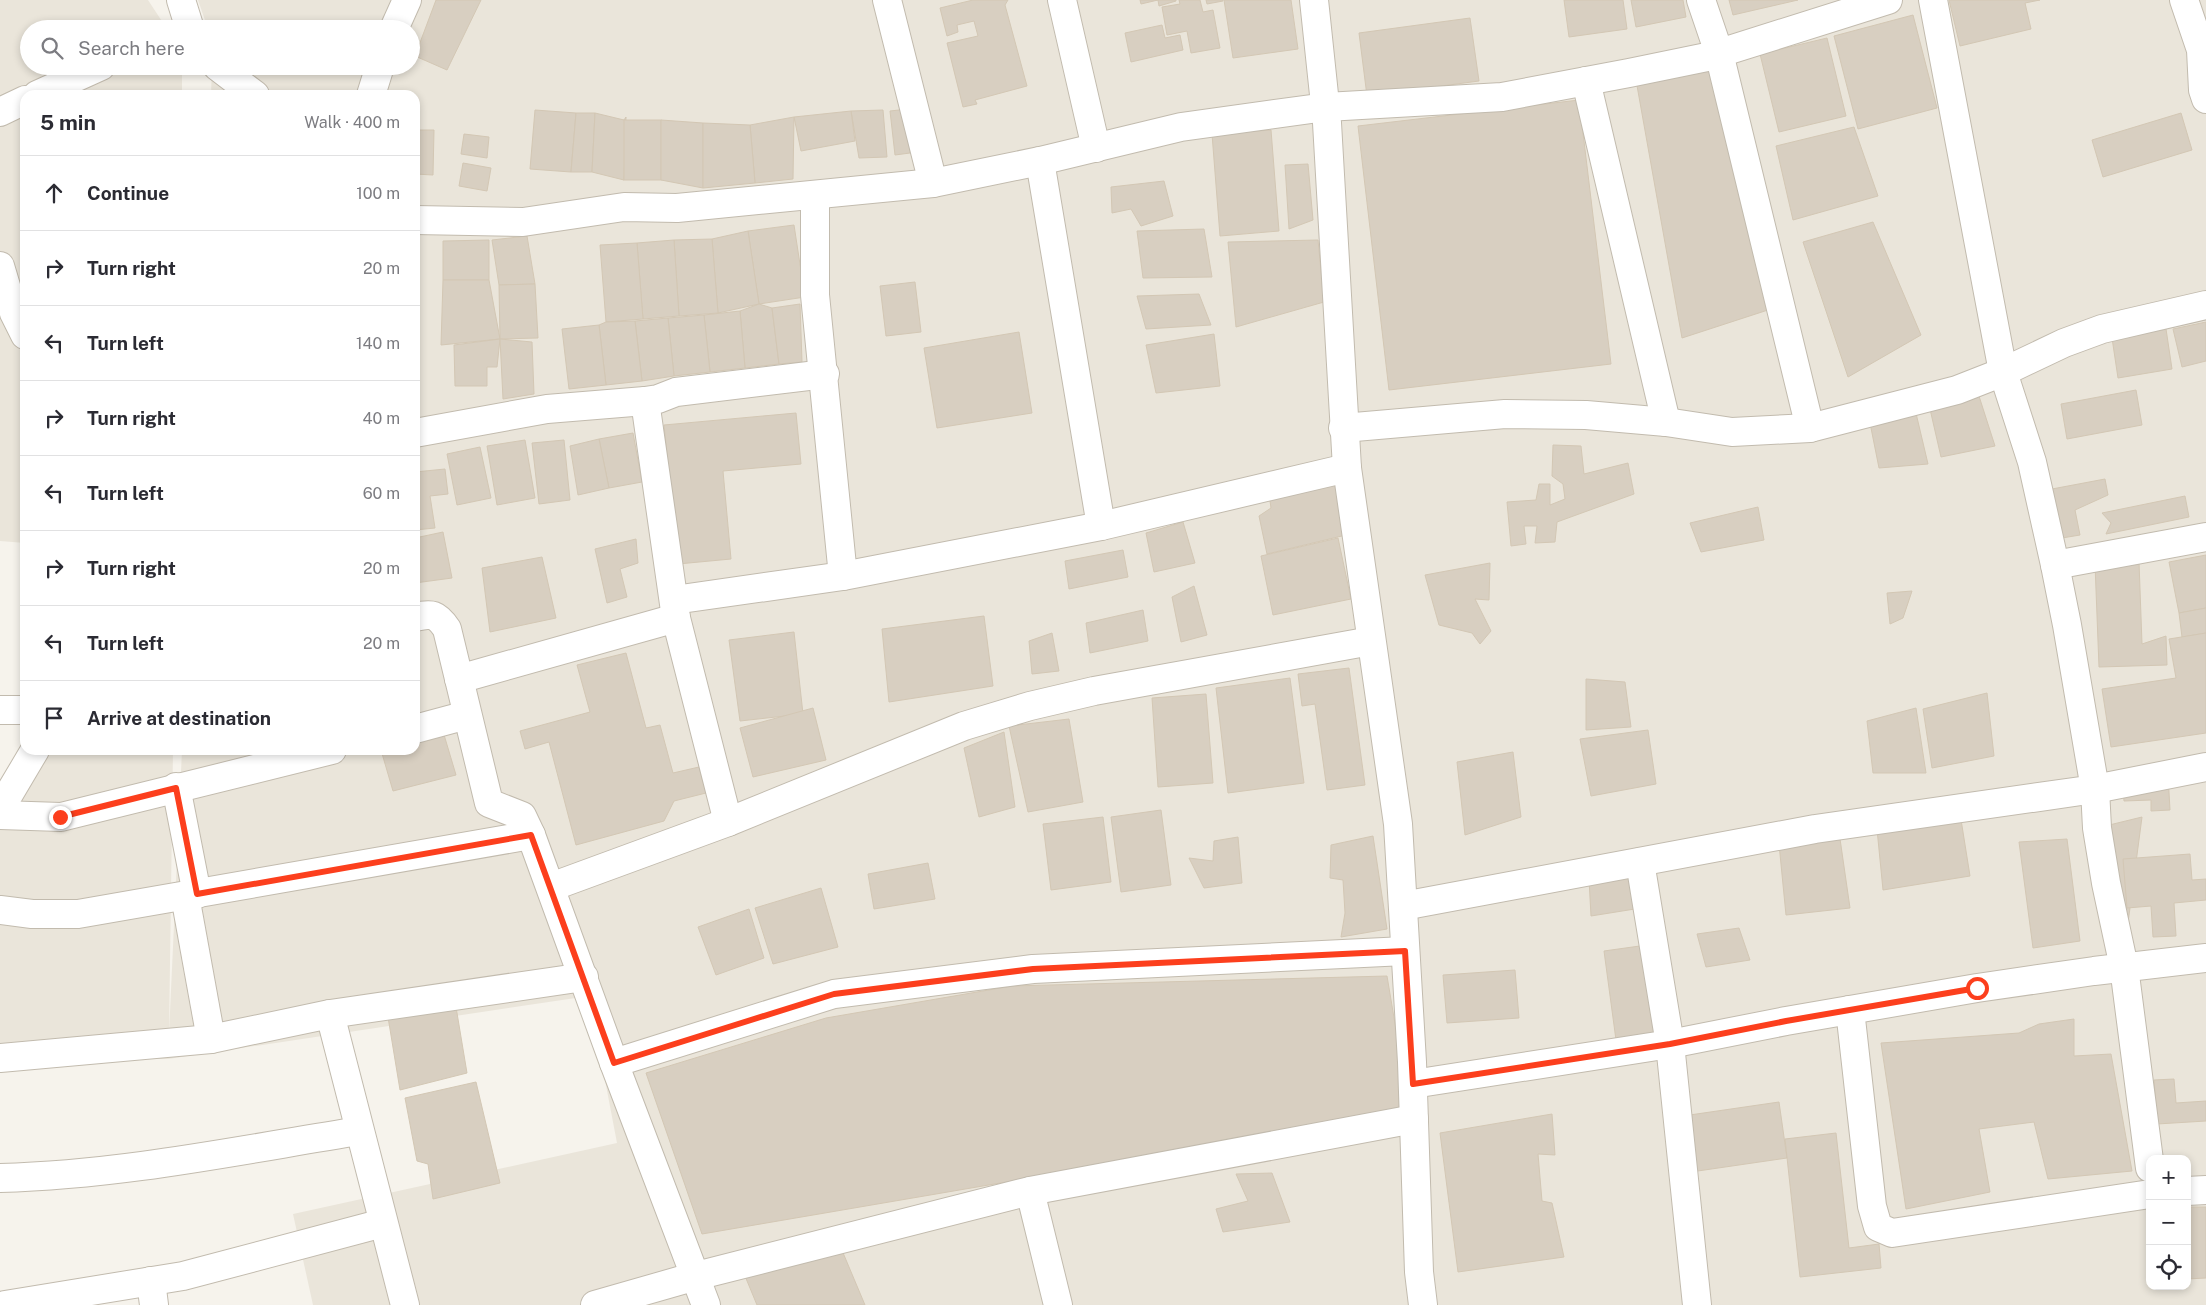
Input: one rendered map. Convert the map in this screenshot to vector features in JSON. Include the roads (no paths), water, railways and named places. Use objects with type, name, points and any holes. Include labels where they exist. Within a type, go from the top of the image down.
[{"type":"street","points":[[181,0],[186,20]]},
{"type":"street","points":[[887,0],[934,183]]},
{"type":"street","points":[[1062,0],[1096,148]]},
{"type":"street","points":[[1314,0],[1326,108],[1343,428],[1347,468],[1398,824],[1413,1084],[1419,1272],[1423,1305]]},
{"type":"street","points":[[1701,0],[1719,53],[1810,428]]},
{"type":"street","points":[[420,220],[523,222],[624,207],[677,208],[934,183],[1040,161],[1181,127],[1326,108],[1502,97],[1586,81],[1707,57],[1888,0]]},
{"type":"street","points":[[1933,0],[2003,372],[2032,462],[2056,565],[2095,789],[2097,828],[2124,967],[2148,1155]]},
{"type":"street","points":[[2184,0],[2204,50],[2203,90],[2206,100]]},
{"type":"street","points":[[48,90],[81,75]]},
{"type":"street","points":[[228,75],[248,90]]},
{"type":"street","points":[[373,90],[377,75]]},
{"type":"street","points":[[1586,81],[1666,422]]},
{"type":"street","points":[[0,112],[20,102]]},
{"type":"street","points":[[1040,161],[1101,526]]},
{"type":"street","points":[[815,195],[815,295],[825,374],[843,576]]},
{"type":"street","points":[[0,266],[14,313],[20,325]]},
{"type":"street","points":[[1343,428],[1505,414],[1586,415],[1666,422],[1732,432],[1810,428],[1957,390],[2003,372],[2064,343],[2102,329],[2206,305]]},
{"type":"street","points":[[420,432],[547,409],[645,401],[658,399],[676,392],[825,374]]},
{"type":"street","points":[[645,401],[675,609],[728,822]]},
{"type":"street","points":[[458,679],[675,609],[1101,526],[1347,468]]},
{"type":"street","points":[[2056,565],[2206,538]]},
{"type":"street","points":[[420,616],[427,614],[439,618],[447,629],[488,803],[522,816],[531,835],[614,1063],[706,1305]]},
{"type":"street","points":[[551,887],[728,822],[964,726],[1030,706],[1094,691],[1372,641]]},
{"type":"street","points":[[0,710],[20,710]]},
{"type":"street","points":[[420,728],[467,715]]},
{"type":"street","points":[[0,809],[32,755]]},
{"type":"street","points":[[0,815],[60,817],[311,755]]},
{"type":"street","points":[[1403,906],[1876,819],[2095,789],[2206,767]]},
{"type":"street","points":[[176,788],[211,1038]]},
{"type":"street","points":[[0,910],[32,914],[78,914],[531,835]]},
{"type":"street","points":[[1640,862],[1670,1044],[1698,1305]]},
{"type":"street","points":[[614,1063],[834,994],[1033,969],[1405,951]]},
{"type":"street","points":[[1413,1084],[1670,1044],[1977,988],[2124,967],[2206,958]]},
{"type":"street","points":[[0,1058],[211,1038],[330,1014],[584,978]]},
{"type":"street","points":[[1850,1010],[1872,1206],[1878,1227],[1892,1233],[2146,1195]]},
{"type":"street","points":[[330,1014],[405,1305]]},
{"type":"street","points":[[595,1305],[696,1276],[1030,1191],[1414,1119]]},
{"type":"street","points":[[0,1178],[58,1176],[150,1165],[359,1131]]},
{"type":"street","points":[[2191,1191],[2206,1190]]},
{"type":"street","points":[[1030,1191],[1058,1305]]},
{"type":"street","points":[[5,1305],[153,1293],[183,1276],[383,1223]]}]
